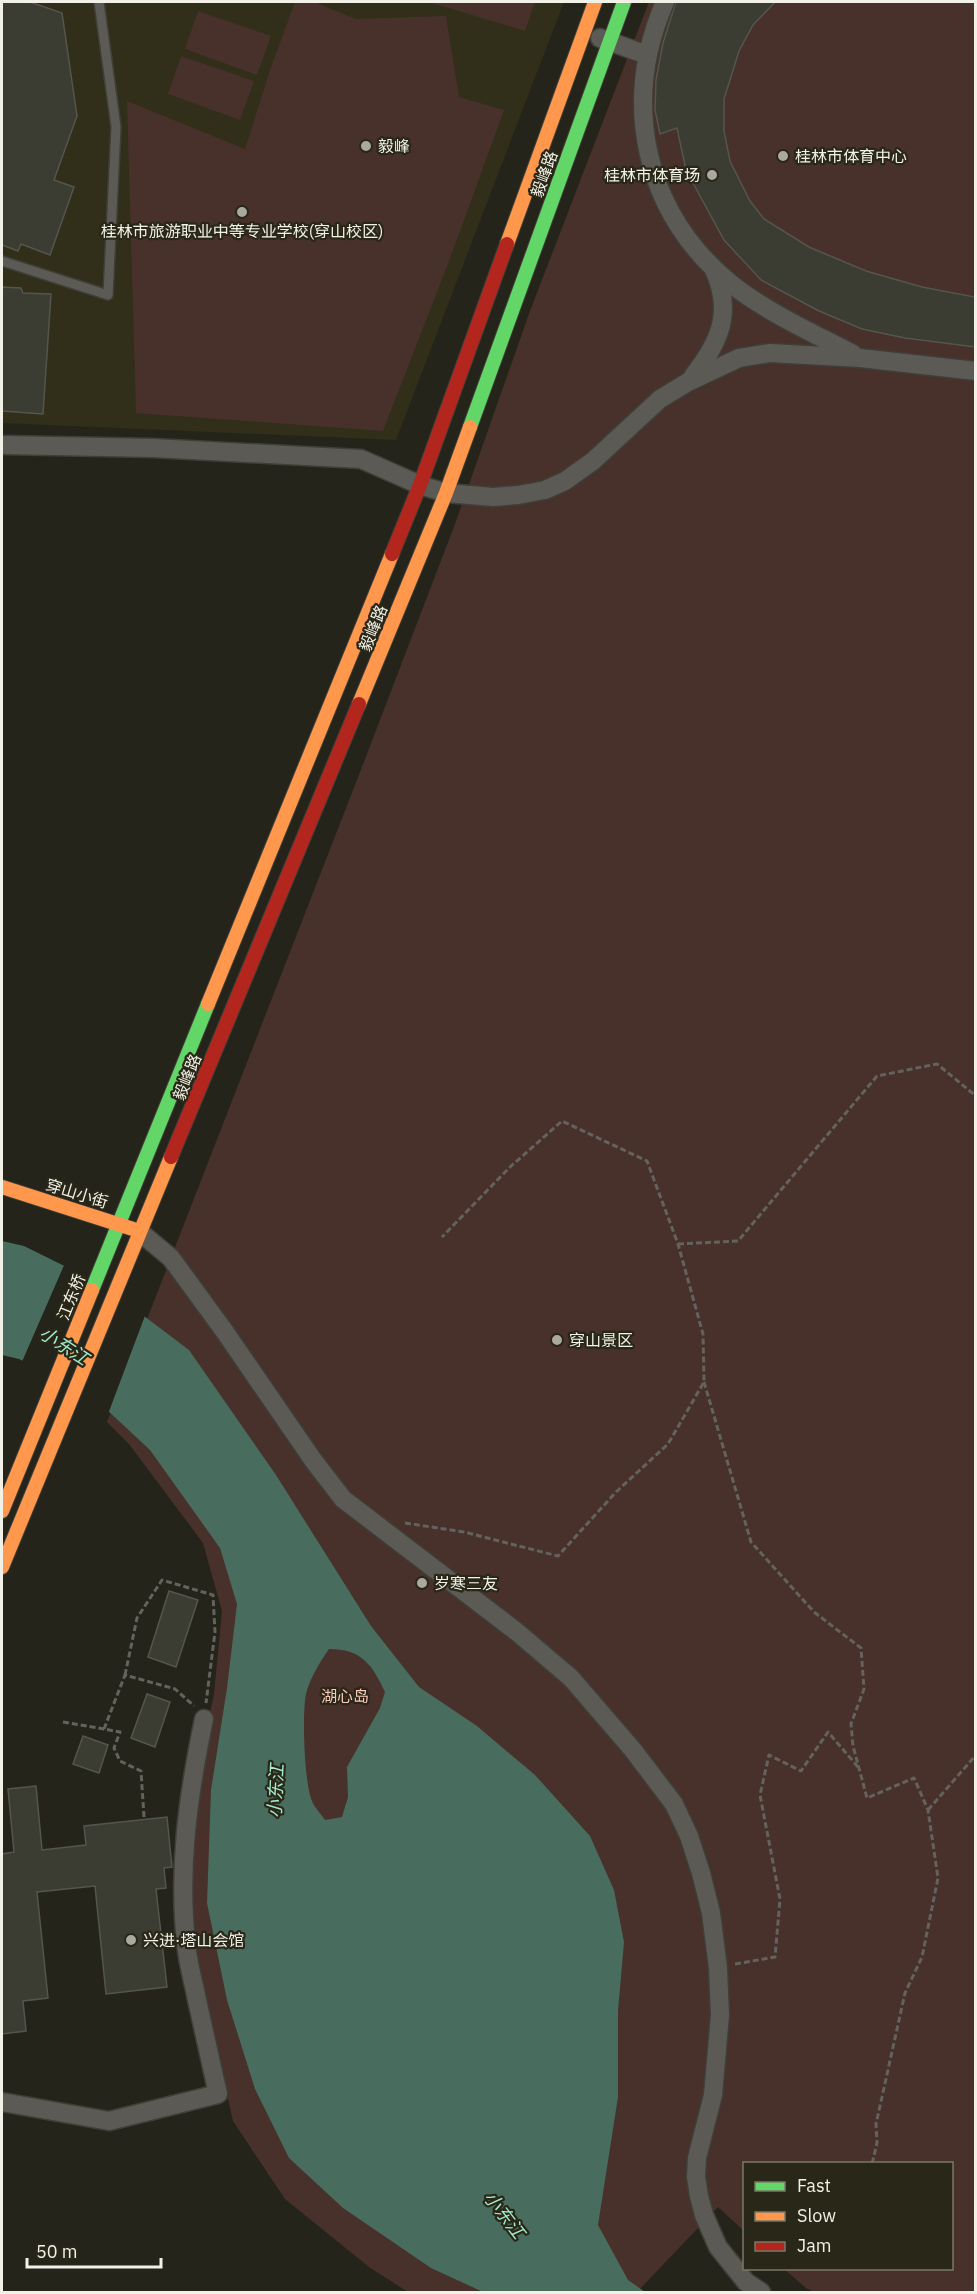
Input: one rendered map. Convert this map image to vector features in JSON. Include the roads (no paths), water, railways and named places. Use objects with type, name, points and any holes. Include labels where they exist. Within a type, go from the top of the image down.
[{"type":"main road","name":"毅峰路","points":[[109,1246],[420,485],[595,2]]},
{"type":"main road","name":"毅峰路","points":[[2,1567],[446,493],[624,2]]},
{"type":"main road","name":"穿山小街","points":[[2,1187],[119,1223],[141,1233]]},
{"type":"main road","name":"江东桥","points":[[2,1511],[109,1246]]},
{"type":"street","points":[[665,2],[647,55],[643,88],[646,140],[656,183],[667,208],[713,266],[730,283],[808,331],[860,358]]},
{"type":"street","points":[[584,33],[647,55]]},
{"type":"street","points":[[688,382],[711,353],[717,342],[722,323],[722,290],[713,266]]},
{"type":"street","points":[[5,446],[153,448],[361,459],[420,485],[446,493],[493,497],[545,490],[565,481],[593,461],[660,399],[688,382],[739,358],[770,353],[860,358],[975,372]]},
{"type":"street","points":[[141,1233],[171,1258],[343,1499],[517,1632],[571,1678],[655,1777],[674,1804],[689,1836],[711,1913],[718,1968],[720,2015],[713,2095],[697,2158],[696,2177],[704,2216],[718,2247],[746,2282],[761,2292]]},
{"type":"street","points":[[2,2102],[109,2121],[218,2094],[187,1954],[183,1918],[182,1871],[185,1826],[204,1719]]},
{"type":"lane","points":[[2,261],[108,295],[116,127],[99,2]]},
{"type":"water","name":"小东江","points":[[2,1241],[24,1246],[103,1285],[189,1350],[276,1475],[371,1626],[419,1687],[477,1726],[535,1775],[590,1836],[614,1890],[624,1942],[618,2011],[618,2097],[598,2225],[628,2280],[645,2292],[483,2292],[431,2268],[343,2208],[289,2158],[255,2089],[227,2000],[207,1903],[211,1790],[237,1604],[220,1548],[150,1450],[90,1394],[19,1359],[2,1355]],"holes":[[[329,1649],[357,1655],[364,1660],[375,1673],[385,1692],[380,1708],[347,1767],[348,1797],[342,1817],[325,1820],[313,1803],[309,1792],[304,1748],[305,1704],[310,1682]]]},
{"type":"place","name":"毅峰","points":[[366,146]]},
{"type":"place","name":"桂林市体育中心","points":[[783,156]]},
{"type":"place","name":"桂林市体育场","points":[[712,175]]},
{"type":"place","name":"桂林市旅游职业中等专业学校(穿山校区)","points":[[242,212]]},
{"type":"place","name":"穿山景区","points":[[557,1340]]},
{"type":"place","name":"岁寒三友","points":[[422,1583]]},
{"type":"place","name":"兴进·塔山会馆","points":[[131,1940]]},
{"type":"park label","name":"湖心岛","points":[[345,1696]]}]
